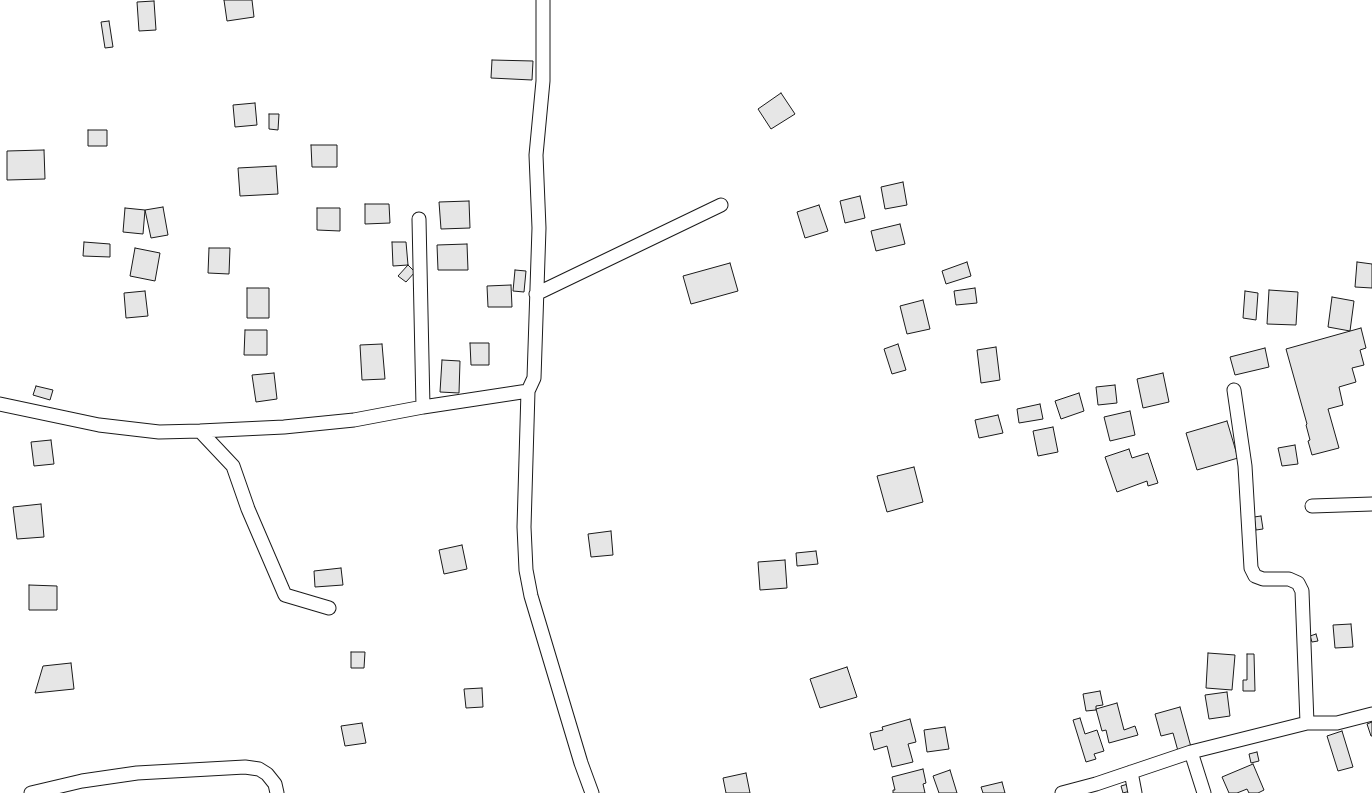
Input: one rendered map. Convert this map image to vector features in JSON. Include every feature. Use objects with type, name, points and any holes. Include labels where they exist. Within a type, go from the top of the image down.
[{"type":"street","points":[[543,0],[543,81],[536,155],[539,228],[534,378],[528,391],[524,526],[526,570],[533,604],[581,763],[592,793]]},
{"type":"street","points":[[536,294],[721,205]]},
{"type":"street","points":[[419,219],[424,408]]},
{"type":"street","points":[[1234,390],[1245,466],[1251,568],[1255,576],[1263,579],[1289,579],[1298,582],[1302,591],[1307,723]]},
{"type":"street","points":[[0,404],[99,425],[159,432],[200,431],[284,427],[354,420],[528,391]]},
{"type":"street","points":[[200,431],[233,466],[248,509],[285,595],[329,608]]},
{"type":"street","points":[[1312,506],[1372,504]]},
{"type":"street","points":[[1062,793],[1096,784],[1191,752],[1307,723],[1337,723],[1372,714]]},
{"type":"street","points":[[1191,752],[1204,793]]},
{"type":"street","points":[[32,793],[82,781],[137,773],[246,767],[259,769],[267,774],[275,784],[277,793]]},
{"type":"street","points":[[1131,772],[1135,793]]},
{"type":"building","points":[[224,0],[252,0],[254,17],[227,21]]},
{"type":"building","points":[[154,1],[156,30],[139,31],[137,2]]},
{"type":"building","points":[[109,21],[113,47],[105,48],[101,22]]},
{"type":"building","points":[[492,60],[533,61],[532,80],[491,78]]},
{"type":"building","points":[[781,93],[795,114],[771,129],[758,109]]},
{"type":"building","points":[[255,103],[257,125],[235,127],[233,105]]},
{"type":"building","points":[[269,114],[279,114],[278,130],[269,129]]},
{"type":"building","points":[[88,130],[107,130],[107,146],[88,146]]},
{"type":"building","points":[[311,145],[337,145],[337,167],[312,167]]},
{"type":"building","points":[[44,150],[45,179],[7,180],[7,151]]},
{"type":"building","points":[[276,166],[278,194],[240,196],[238,168]]},
{"type":"building","points":[[903,182],[907,205],[885,209],[881,187]]},
{"type":"building","points":[[860,196],[865,218],[845,223],[840,201]]},
{"type":"building","points":[[469,201],[470,228],[441,229],[439,202]]},
{"type":"building","points":[[365,204],[389,204],[390,223],[365,224]]},
{"type":"building","points":[[819,205],[828,231],[805,238],[797,212]]},
{"type":"building","points":[[163,207],[168,235],[151,238],[145,210]]},
{"type":"building","points":[[125,208],[145,210],[143,234],[123,232]]},
{"type":"building","points":[[317,208],[340,208],[340,231],[317,230]]},
{"type":"building","points":[[900,224],[905,244],[876,251],[871,231]]},
{"type":"building","points":[[84,242],[110,244],[110,257],[83,256]]},
{"type":"building","points":[[392,242],[406,242],[408,265],[393,266]]},
{"type":"building","points":[[467,244],[468,270],[438,270],[437,245]]},
{"type":"building","points":[[135,248],[160,253],[155,281],[130,276]]},
{"type":"building","points":[[209,248],[230,248],[229,274],[208,273]]},
{"type":"building","points":[[967,262],[971,276],[946,284],[942,271]]},
{"type":"building","points":[[1357,262],[1372,264],[1372,288],[1355,287]]},
{"type":"building","points":[[730,263],[738,291],[691,304],[683,276]]},
{"type":"building","points":[[408,265],[415,272],[406,282],[398,276]]},
{"type":"building","points":[[515,270],[526,271],[524,292],[513,291]]},
{"type":"building","points":[[511,285],[512,307],[488,307],[487,286]]},
{"type":"building","points":[[247,288],[269,288],[269,318],[247,318]]},
{"type":"building","points":[[975,288],[977,303],[956,305],[954,291]]},
{"type":"building","points":[[1269,290],[1298,292],[1296,325],[1267,324]]},
{"type":"building","points":[[145,291],[148,316],[126,318],[124,293]]},
{"type":"building","points":[[1245,291],[1258,293],[1256,320],[1243,318]]},
{"type":"building","points":[[1332,297],[1354,301],[1350,331],[1328,327]]},
{"type":"building","points":[[923,300],[930,329],[907,334],[900,306]]},
{"type":"building","points":[[1361,328],[1366,348],[1360,350],[1364,365],[1352,368],[1356,382],[1339,387],[1343,405],[1328,409],[1339,448],[1312,455],[1308,441],[1310,440],[1307,424],[1286,349]]},
{"type":"building","points":[[245,330],[267,330],[267,355],[244,355]]},
{"type":"building","points":[[470,343],[489,343],[489,365],[471,365]]},
{"type":"building","points":[[382,344],[385,379],[362,380],[360,345]]},
{"type":"building","points":[[898,344],[906,370],[892,374],[884,349]]},
{"type":"building","points":[[996,347],[1000,380],[981,383],[977,350]]},
{"type":"building","points":[[1265,348],[1269,367],[1235,375],[1230,357]]},
{"type":"building","points":[[442,360],[460,361],[459,393],[440,392]]},
{"type":"building","points":[[274,373],[277,399],[256,402],[252,375]]},
{"type":"building","points":[[1163,373],[1169,402],[1143,408],[1137,379]]},
{"type":"building","points":[[1115,385],[1117,403],[1098,405],[1096,387]]},
{"type":"building","points":[[36,386],[53,390],[50,400],[33,395]]},
{"type":"building","points":[[1079,393],[1084,411],[1061,419],[1055,401]]},
{"type":"building","points":[[1040,404],[1043,419],[1019,423],[1017,409]]},
{"type":"building","points":[[1130,411],[1135,435],[1110,441],[1104,417]]},
{"type":"building","points":[[998,415],[1003,433],[979,438],[975,420]]},
{"type":"building","points":[[1227,421],[1238,458],[1197,470],[1186,433]]},
{"type":"building","points":[[1053,427],[1058,452],[1038,456],[1033,431]]},
{"type":"building","points":[[51,440],[54,464],[34,466],[31,442]]},
{"type":"building","points":[[1295,445],[1298,464],[1282,466],[1278,448]]},
{"type":"building","points":[[1129,449],[1132,458],[1148,453],[1158,483],[1148,486],[1147,481],[1117,492],[1105,457]]},
{"type":"building","points":[[914,467],[923,502],[887,512],[877,476]]},
{"type":"building","points":[[41,504],[44,537],[17,539],[13,507]]},
{"type":"building","points":[[1261,516],[1263,529],[1256,530],[1254,517]]},
{"type":"building","points":[[611,531],[613,555],[591,557],[588,534]]},
{"type":"building","points":[[462,545],[467,569],[444,574],[439,550]]},
{"type":"building","points":[[816,551],[818,564],[797,566],[796,553]]},
{"type":"building","points":[[785,560],[787,588],[760,590],[758,562]]},
{"type":"building","points":[[341,568],[343,585],[315,587],[314,571]]},
{"type":"building","points":[[29,585],[57,586],[57,610],[29,610]]},
{"type":"building","points":[[1351,624],[1353,647],[1335,648],[1333,625]]},
{"type":"building","points":[[1316,634],[1318,641],[1312,642],[1310,636]]},
{"type":"building","points":[[351,652],[365,652],[364,668],[351,668]]},
{"type":"building","points":[[1208,653],[1235,655],[1232,690],[1206,688]]},
{"type":"building","points":[[1247,654],[1254,654],[1255,691],[1243,691],[1243,680],[1247,680]]},
{"type":"building","points":[[71,663],[74,689],[35,693],[43,666]]},
{"type":"building","points":[[847,667],[857,697],[820,708],[810,679]]},
{"type":"building","points":[[482,688],[483,707],[466,708],[464,689]]},
{"type":"building","points":[[1100,691],[1103,705],[1096,706],[1096,710],[1086,711],[1083,694]]},
{"type":"building","points":[[1227,692],[1230,716],[1209,719],[1205,695]]},
{"type":"building","points":[[1117,703],[1124,730],[1135,726],[1138,735],[1109,743],[1106,730],[1102,731],[1096,709]]},
{"type":"building","points":[[1180,707],[1191,747],[1178,751],[1173,733],[1161,736],[1155,714]]},
{"type":"building","points":[[1080,718],[1085,734],[1097,730],[1104,751],[1094,754],[1096,759],[1086,762],[1073,720]]},
{"type":"building","points":[[910,719],[916,742],[908,744],[913,762],[892,767],[887,746],[874,750],[870,733],[883,730],[882,727]]},
{"type":"building","points":[[1372,722],[1372,736],[1371,736],[1367,724]]},
{"type":"building","points":[[362,723],[366,743],[345,746],[341,726]]},
{"type":"building","points":[[945,727],[949,749],[927,752],[924,730]]},
{"type":"building","points":[[1342,731],[1353,767],[1338,771],[1327,736]]},
{"type":"building","points":[[1257,752],[1259,761],[1251,763],[1249,754]]},
{"type":"building","points":[[1253,764],[1264,790],[1258,793],[1249,793],[1247,789],[1237,793],[1229,793],[1222,777]]},
{"type":"building","points":[[923,769],[926,783],[923,784],[925,793],[893,793],[893,790],[895,790],[892,777]]},
{"type":"building","points":[[950,770],[957,793],[939,793],[933,776]]},
{"type":"building","points":[[746,773],[750,793],[726,793],[723,778]]},
{"type":"building","points":[[1002,782],[1005,793],[983,793],[981,787]]},
{"type":"building","points":[[1128,784],[1130,791],[1123,793],[1121,786]]}]
